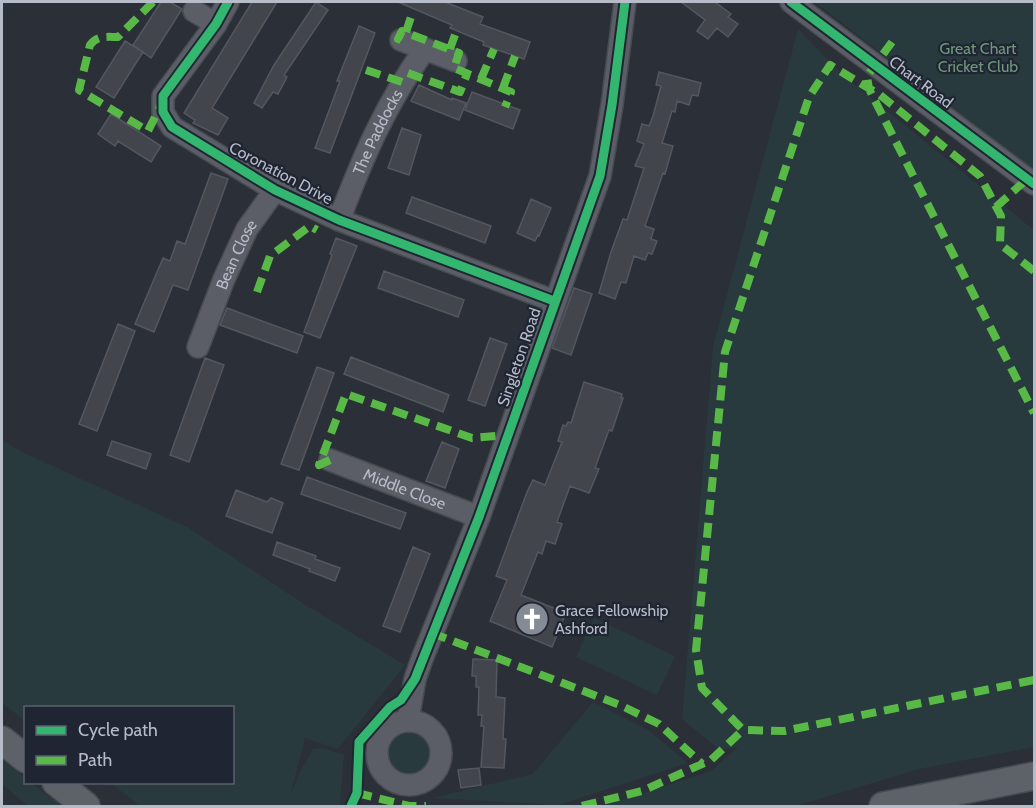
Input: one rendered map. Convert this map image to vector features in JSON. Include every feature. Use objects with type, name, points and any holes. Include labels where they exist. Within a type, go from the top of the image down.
[{"type":"main road","points":[[2,740],[24,757]]},
{"type":"main road","points":[[884,807],[1035,776]]},
{"type":"main road","points":[[57,784],[86,807]]},
{"type":"street","name":"Coronation Drive","points":[[228,2],[216,24],[163,96],[162,112],[172,127],[275,190],[339,220],[554,300]]},
{"type":"street","name":"Singleton Road","points":[[408,720],[415,680],[422,659],[479,517],[554,300],[600,176],[626,2]]},
{"type":"street","name":"Chart Road","points":[[791,2],[1035,184]]},
{"type":"street","points":[[194,10],[216,24]]},
{"type":"street","points":[[401,40],[456,61]]},
{"type":"street","name":"The Paddocks","points":[[339,220],[365,152],[385,112],[403,80],[425,49]]},
{"type":"street","name":"Bean Close","points":[[198,347],[197,321],[224,279],[247,228],[275,190]]},
{"type":"street","name":"Middle Close","points":[[330,460],[479,517]]},
{"type":"green space","name":"Great Chart Cricket Club","points":[[815,2],[1034,2],[1034,171]]},
{"type":"green space","points":[[798,29],[843,75],[1034,230],[1034,747],[919,769],[796,806],[603,806],[711,771],[738,747],[720,750],[682,719],[713,347]]},
{"type":"green space","points":[[2,440],[22,452],[187,527],[304,604],[405,665],[338,749],[305,738],[290,796],[313,749],[322,748],[344,755],[340,806],[141,806],[111,784],[234,784],[234,706],[24,706],[24,720],[2,703]]},
{"type":"green space","points":[[594,618],[675,656],[657,695],[576,657]]},
{"type":"green space","points":[[593,702],[647,729],[688,763],[558,805],[432,798],[533,774]]},
{"type":"green space","points":[[404,729],[414,729],[429,739],[433,753],[432,762],[423,773],[414,777],[404,777],[389,767],[385,758],[385,748],[395,733]]},
{"type":"green space","points":[[2,760],[24,777],[24,784],[32,784],[62,806],[28,806],[2,784]]},
{"type":"building","points":[[161,2],[170,2],[182,9],[151,58],[133,45]]},
{"type":"building","points":[[252,2],[277,2],[212,108],[228,118],[218,135],[193,123],[195,120],[184,113]]},
{"type":"building","points":[[316,2],[328,10],[284,75],[287,77],[278,94],[273,92],[262,108],[254,103],[274,65]]},
{"type":"building","points":[[398,2],[445,2],[483,17],[480,24],[530,42],[524,59],[483,45],[484,42],[450,28],[452,25]]},
{"type":"building","points":[[681,2],[715,2],[731,14],[728,17],[738,24],[728,37],[717,28],[708,39],[697,31],[705,20]]},
{"type":"building","points":[[359,26],[375,33],[330,153],[315,148],[340,81],[337,81]]},
{"type":"building","points":[[125,41],[143,52],[114,98],[96,87]]},
{"type":"building","points":[[659,72],[701,83],[698,96],[692,95],[689,105],[677,101],[675,112],[672,111],[662,143],[673,146],[645,226],[654,229],[651,239],[657,241],[652,254],[648,253],[645,260],[634,256],[626,283],[621,282],[615,299],[599,293],[611,252],[623,219],[627,220],[644,168],[635,166],[644,144],[637,141],[642,124],[649,126],[653,116],[661,86],[656,85]]},
{"type":"building","points":[[419,85],[452,100],[452,98],[466,103],[459,120],[411,101]]},
{"type":"building","points":[[472,92],[520,110],[513,129],[465,110]]},
{"type":"building","points":[[111,114],[161,146],[151,162],[118,141],[115,146],[98,134]]},
{"type":"building","points":[[402,128],[421,135],[409,175],[388,168]]},
{"type":"building","points":[[211,173],[228,179],[188,290],[173,285],[154,332],[135,324],[163,258],[170,261],[177,241],[185,244]]},
{"type":"building","points":[[412,197],[491,226],[485,243],[406,213]]},
{"type":"building","points":[[531,199],[551,208],[535,241],[517,233]]},
{"type":"building","points":[[336,238],[357,246],[320,338],[304,332]]},
{"type":"building","points":[[384,271],[464,300],[458,317],[378,288]]},
{"type":"building","points":[[574,288],[592,294],[571,355],[552,348]]},
{"type":"building","points":[[227,308],[303,336],[297,353],[220,325]]},
{"type":"building","points":[[118,324],[135,331],[97,431],[79,424]]},
{"type":"building","points":[[490,338],[507,344],[485,406],[468,400]]},
{"type":"building","points":[[351,357],[449,395],[443,412],[344,374]]},
{"type":"building","points":[[205,358],[224,365],[189,462],[170,455]]},
{"type":"building","points":[[317,367],[334,373],[299,470],[281,464]]},
{"type":"building","points":[[584,382],[622,394],[621,398],[623,398],[612,431],[609,430],[595,468],[599,469],[589,493],[570,486],[557,522],[562,524],[555,544],[546,541],[542,554],[538,552],[521,595],[566,613],[552,647],[490,621],[507,580],[496,576],[527,492],[533,480],[545,485],[562,442],[558,441],[563,425],[571,423]]},
{"type":"building","points":[[112,441],[151,454],[146,469],[107,455]]},
{"type":"building","points":[[442,442],[459,449],[445,488],[426,481]]},
{"type":"building","points":[[307,477],[406,513],[400,529],[301,494]]},
{"type":"building","points":[[236,490],[267,502],[271,498],[283,503],[272,533],[226,516]]},
{"type":"building","points":[[277,542],[316,556],[315,559],[340,568],[335,581],[273,555]]},
{"type":"building","points":[[413,547],[430,554],[400,632],[383,626]]},
{"type":"building","points":[[473,659],[497,660],[496,697],[505,698],[504,768],[481,767],[484,726],[481,726],[482,715],[478,715],[479,687],[476,687],[476,676],[472,676]]},
{"type":"building","points":[[479,768],[481,785],[461,788],[458,770]]},
{"type":"marked path","points":[[153,2],[118,37],[99,38],[90,45],[79,90],[148,131],[161,105]]},
{"type":"marked path","points":[[406,32],[412,14]]},
{"type":"marked path","points":[[401,40],[398,39],[402,31],[459,53],[454,68],[511,92],[505,107]]},
{"type":"marked path","points":[[450,49],[456,32]]},
{"type":"marked path","points":[[892,42],[867,76],[869,89],[1034,413]]},
{"type":"marked path","points":[[481,79],[494,49]]},
{"type":"marked path","points":[[503,88],[515,56]]},
{"type":"marked path","points":[[1034,271],[1000,244],[1001,216],[980,176],[880,95],[830,65],[809,97],[725,352],[696,650],[702,688],[743,730],[784,731],[1034,680]]},
{"type":"marked path","points":[[366,70],[402,82]]},
{"type":"marked path","points":[[408,73],[460,92],[467,74]]},
{"type":"marked path","points":[[996,207],[1027,179]]},
{"type":"marked path","points":[[257,292],[270,256],[310,226],[317,230]]},
{"type":"marked path","points":[[330,460],[319,465],[346,394],[472,438],[508,435]]},
{"type":"marked path","points":[[432,633],[620,705],[659,724],[702,764]]},
{"type":"marked path","points":[[582,806],[642,791],[711,760],[743,730]]},
{"type":"marked path","points":[[357,793],[409,806],[426,806]]},
{"type":"cycle path","points":[[228,2],[216,24],[163,96],[163,112],[172,127],[275,190],[339,220],[554,301]]},
{"type":"cycle path","points":[[351,806],[357,793],[359,742],[390,707],[401,700],[415,679],[479,517],[600,176],[625,2]]},
{"type":"cycle path","points":[[791,2],[1034,184]]},
{"type":"place","name":"Grace Fellowship Ashford","points":[[532,619]]}]
